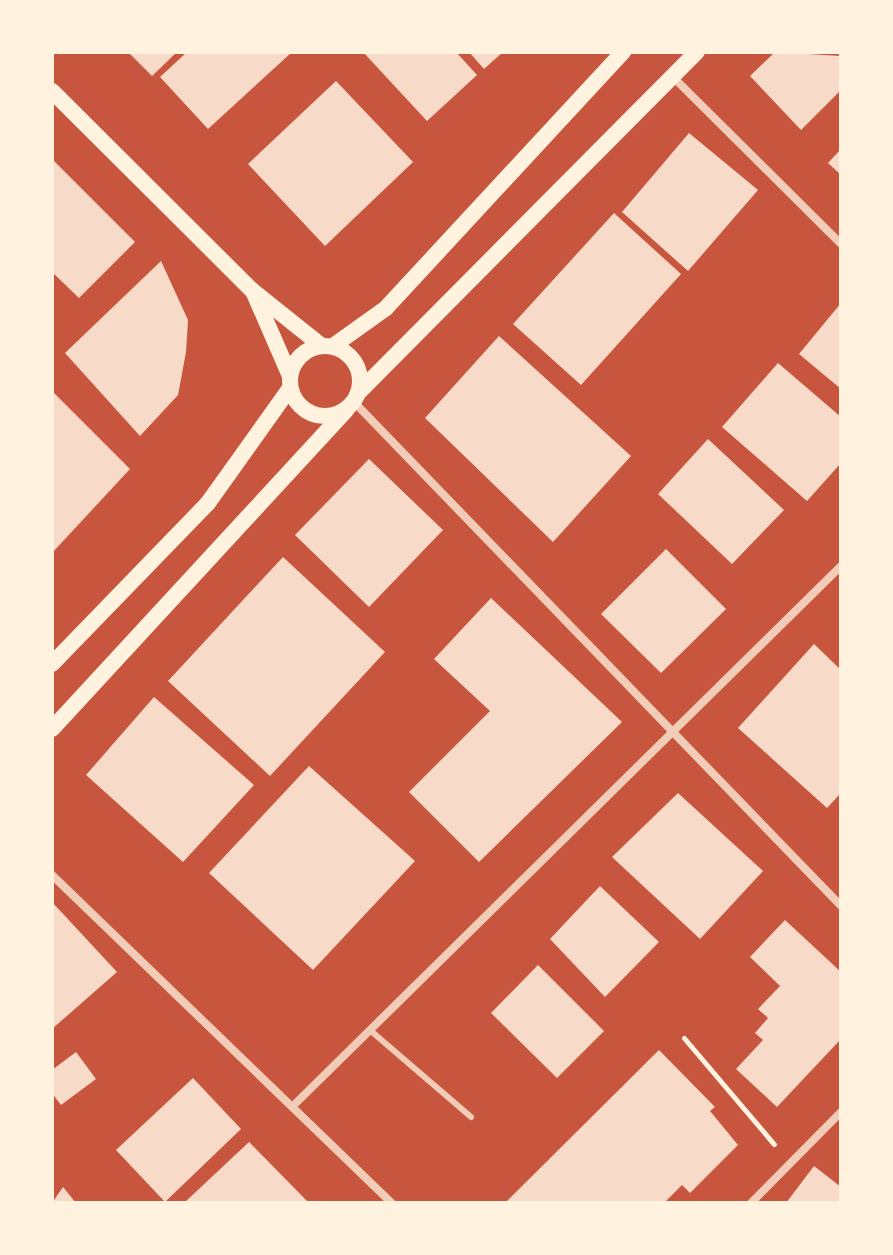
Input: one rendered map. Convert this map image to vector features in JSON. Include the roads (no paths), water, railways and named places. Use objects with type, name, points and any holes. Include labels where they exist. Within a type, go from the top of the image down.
[{"type":"main road","points":[[52,664],[208,503],[290,382],[301,355],[328,346],[386,308],[623,52]]},
{"type":"main road","points":[[52,729],[353,401],[697,52]]},
{"type":"main road","points":[[52,91],[253,291],[328,346],[353,358],[353,401]]},
{"type":"main road","points":[[253,291],[290,382],[312,414],[353,401]]},
{"type":"street","points":[[674,78],[841,244]]},
{"type":"street","points":[[353,401],[841,906]]},
{"type":"street","points":[[296,1103],[674,735],[841,566]]},
{"type":"street","points":[[52,875],[296,1103],[392,1203]]},
{"type":"street","points":[[751,1203],[841,1112]]},
{"type":"lane","points":[[371,1031],[471,1117]]}]
